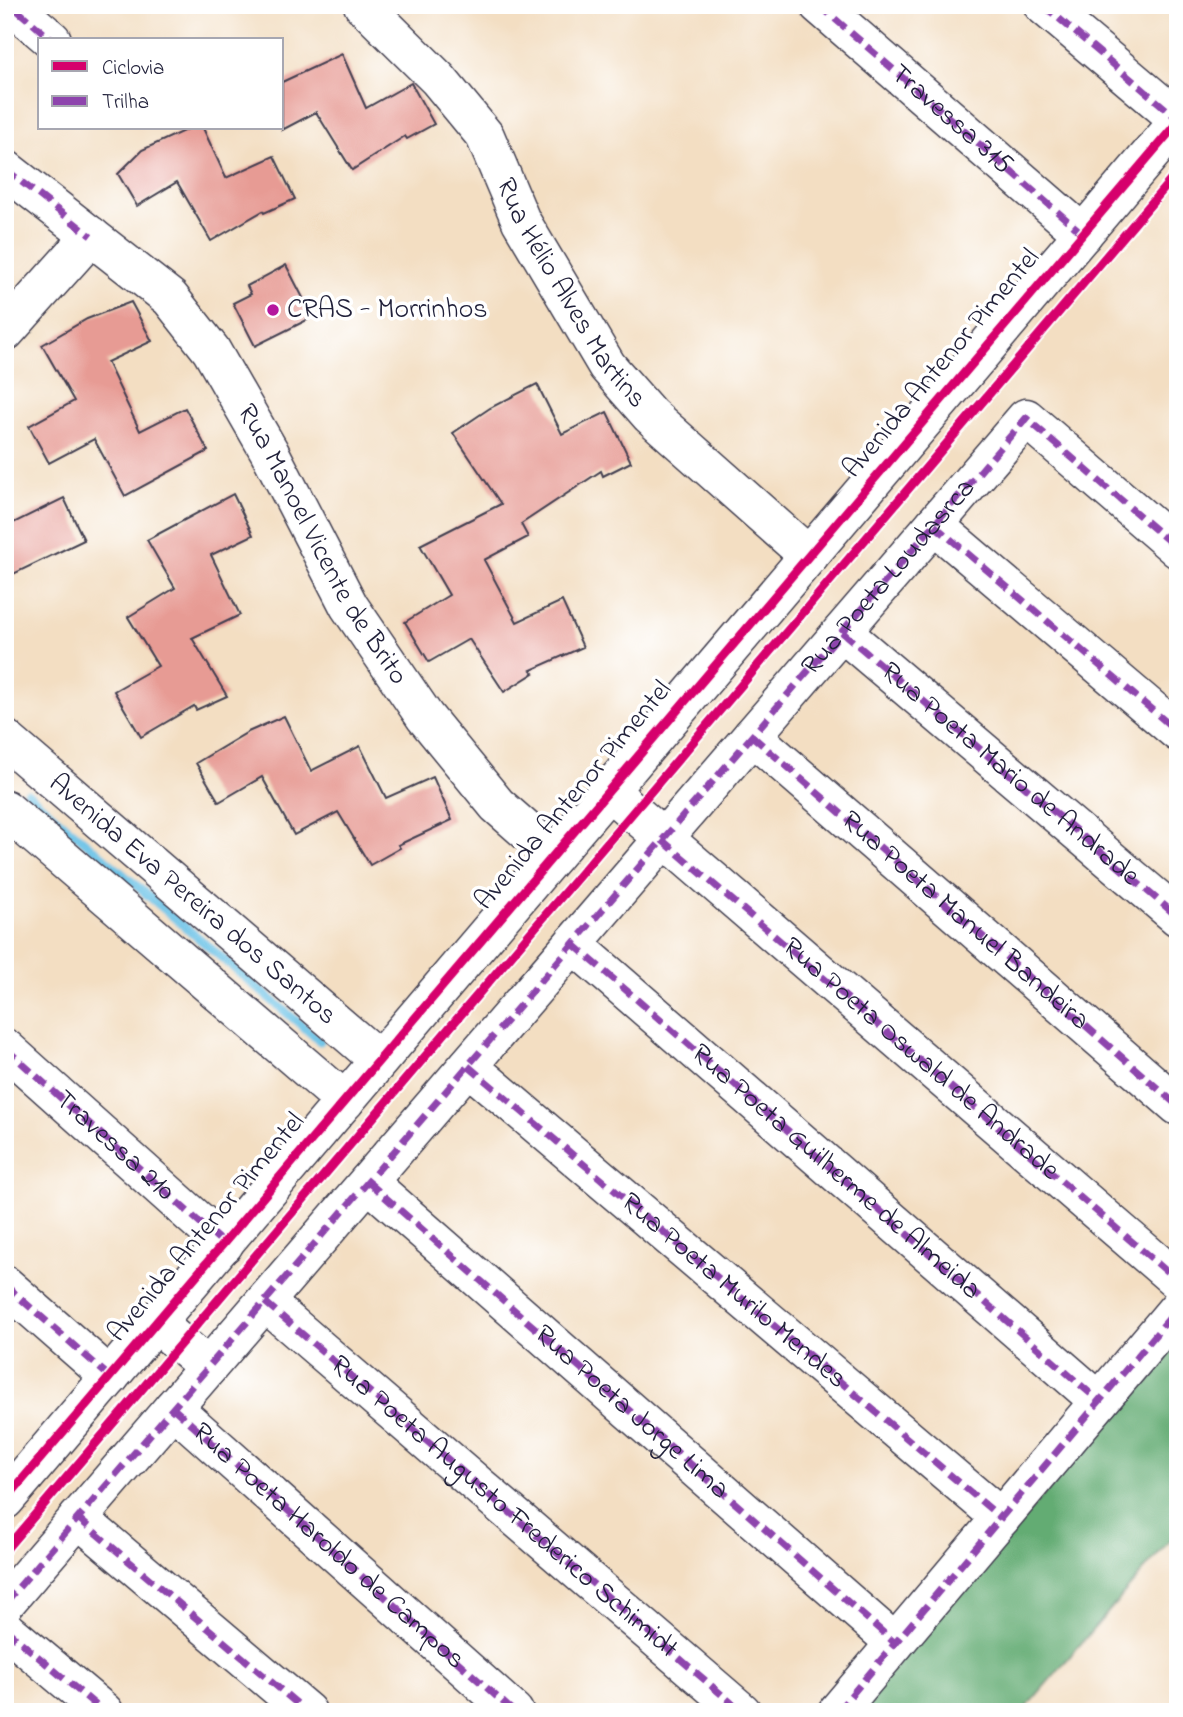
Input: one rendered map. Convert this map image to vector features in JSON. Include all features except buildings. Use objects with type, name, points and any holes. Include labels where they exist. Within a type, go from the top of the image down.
[{"type":"street","name":"Rua Hélio Alves Martins","points":[[363,5],[438,79],[485,136],[521,221],[607,366],[650,415],[808,555]]},
{"type":"street","name":"Travessa 315","points":[[819,5],[1083,234]]},
{"type":"street","points":[[1043,5],[1178,121]]},
{"type":"street","points":[[14,13],[48,38]]},
{"type":"street","name":"Avenida Antenor Pimentel","points":[[5,1500],[1178,121]]},
{"type":"street","name":"Rua Manoel Vicente de Brito","points":[[5,169],[170,298],[211,349],[269,451],[349,606],[425,717],[497,805],[554,855]]},
{"type":"street","points":[[5,332],[91,236]]},
{"type":"street","name":"Rua Poeta Loudasrca","points":[[5,1603],[1026,418],[1178,549]]},
{"type":"street","points":[[933,525],[1178,732]]},
{"type":"street","name":"Rua Poeta Mario de Andrade","points":[[842,632],[1178,917]]},
{"type":"street","name":"Rua Poeta Manuel Bandeira","points":[[752,736],[1178,1106]]},
{"type":"street","name":"Avenida Eva Pereira dos Santos","points":[[7,745],[379,1060]]},
{"type":"street","name":"Rua Poeta Oswald de Andrade","points":[[609,791],[662,840],[1178,1281]]},
{"type":"street","points":[[5,809],[345,1101]]},
{"type":"street","name":"Rua Poeta Guilherme de Almeida","points":[[573,944],[1100,1401]]},
{"type":"street","name":"Travessa 210","points":[[5,1048],[224,1244]]},
{"type":"street","name":"Rua Poeta Murilo Mendes","points":[[468,1066],[1001,1518]]},
{"type":"street","name":"Rua Poeta Jorge Lima","points":[[368,1182],[895,1643]]},
{"type":"street","points":[[5,1285],[110,1377]]},
{"type":"street","name":"Rua Poeta Augusto Frederico Schimidt","points":[[265,1302],[742,1712]]},
{"type":"street","points":[[837,1712],[1178,1308]]},
{"type":"street","points":[[156,1323],[208,1367]]},
{"type":"street","name":"Rua Poeta Haroldo de Campos","points":[[173,1408],[514,1712]]},
{"type":"street","points":[[78,1518],[307,1712]]},
{"type":"street","points":[[5,1629],[104,1712]]},
{"type":"green space","points":[[1178,1339],[1178,1531],[1022,1712],[856,1712]]},
{"type":"waterway","points":[[27,793],[320,1041]]},
{"type":"marked path","points":[[819,5],[1083,234]]},
{"type":"marked path","points":[[1043,5],[1178,119]]},
{"type":"marked path","points":[[17,10],[50,38]]},
{"type":"marked path","points":[[5,169],[91,236]]},
{"type":"marked path","points":[[5,1603],[1026,418],[1178,549]]},
{"type":"marked path","points":[[934,525],[1178,732]]},
{"type":"marked path","points":[[842,632],[1178,917]]},
{"type":"marked path","points":[[752,736],[1178,1106]]},
{"type":"marked path","points":[[662,840],[1178,1281]]},
{"type":"marked path","points":[[573,944],[1099,1401]]},
{"type":"marked path","points":[[5,1048],[224,1244]]},
{"type":"marked path","points":[[468,1066],[1001,1518]]},
{"type":"marked path","points":[[368,1182],[895,1643]]},
{"type":"marked path","points":[[5,1285],[110,1377]]},
{"type":"marked path","points":[[265,1302],[742,1712]]},
{"type":"marked path","points":[[837,1712],[1178,1308]]},
{"type":"marked path","points":[[173,1408],[514,1712]]},
{"type":"marked path","points":[[78,1518],[307,1712]]},
{"type":"marked path","points":[[5,1629],[104,1712]]},
{"type":"cycle path","points":[[5,1500],[1178,122]]},
{"type":"cycle path","points":[[5,1550],[1178,172]]},
{"type":"place","name":"CRAS - Morrinhos","points":[[273,310]]}]
